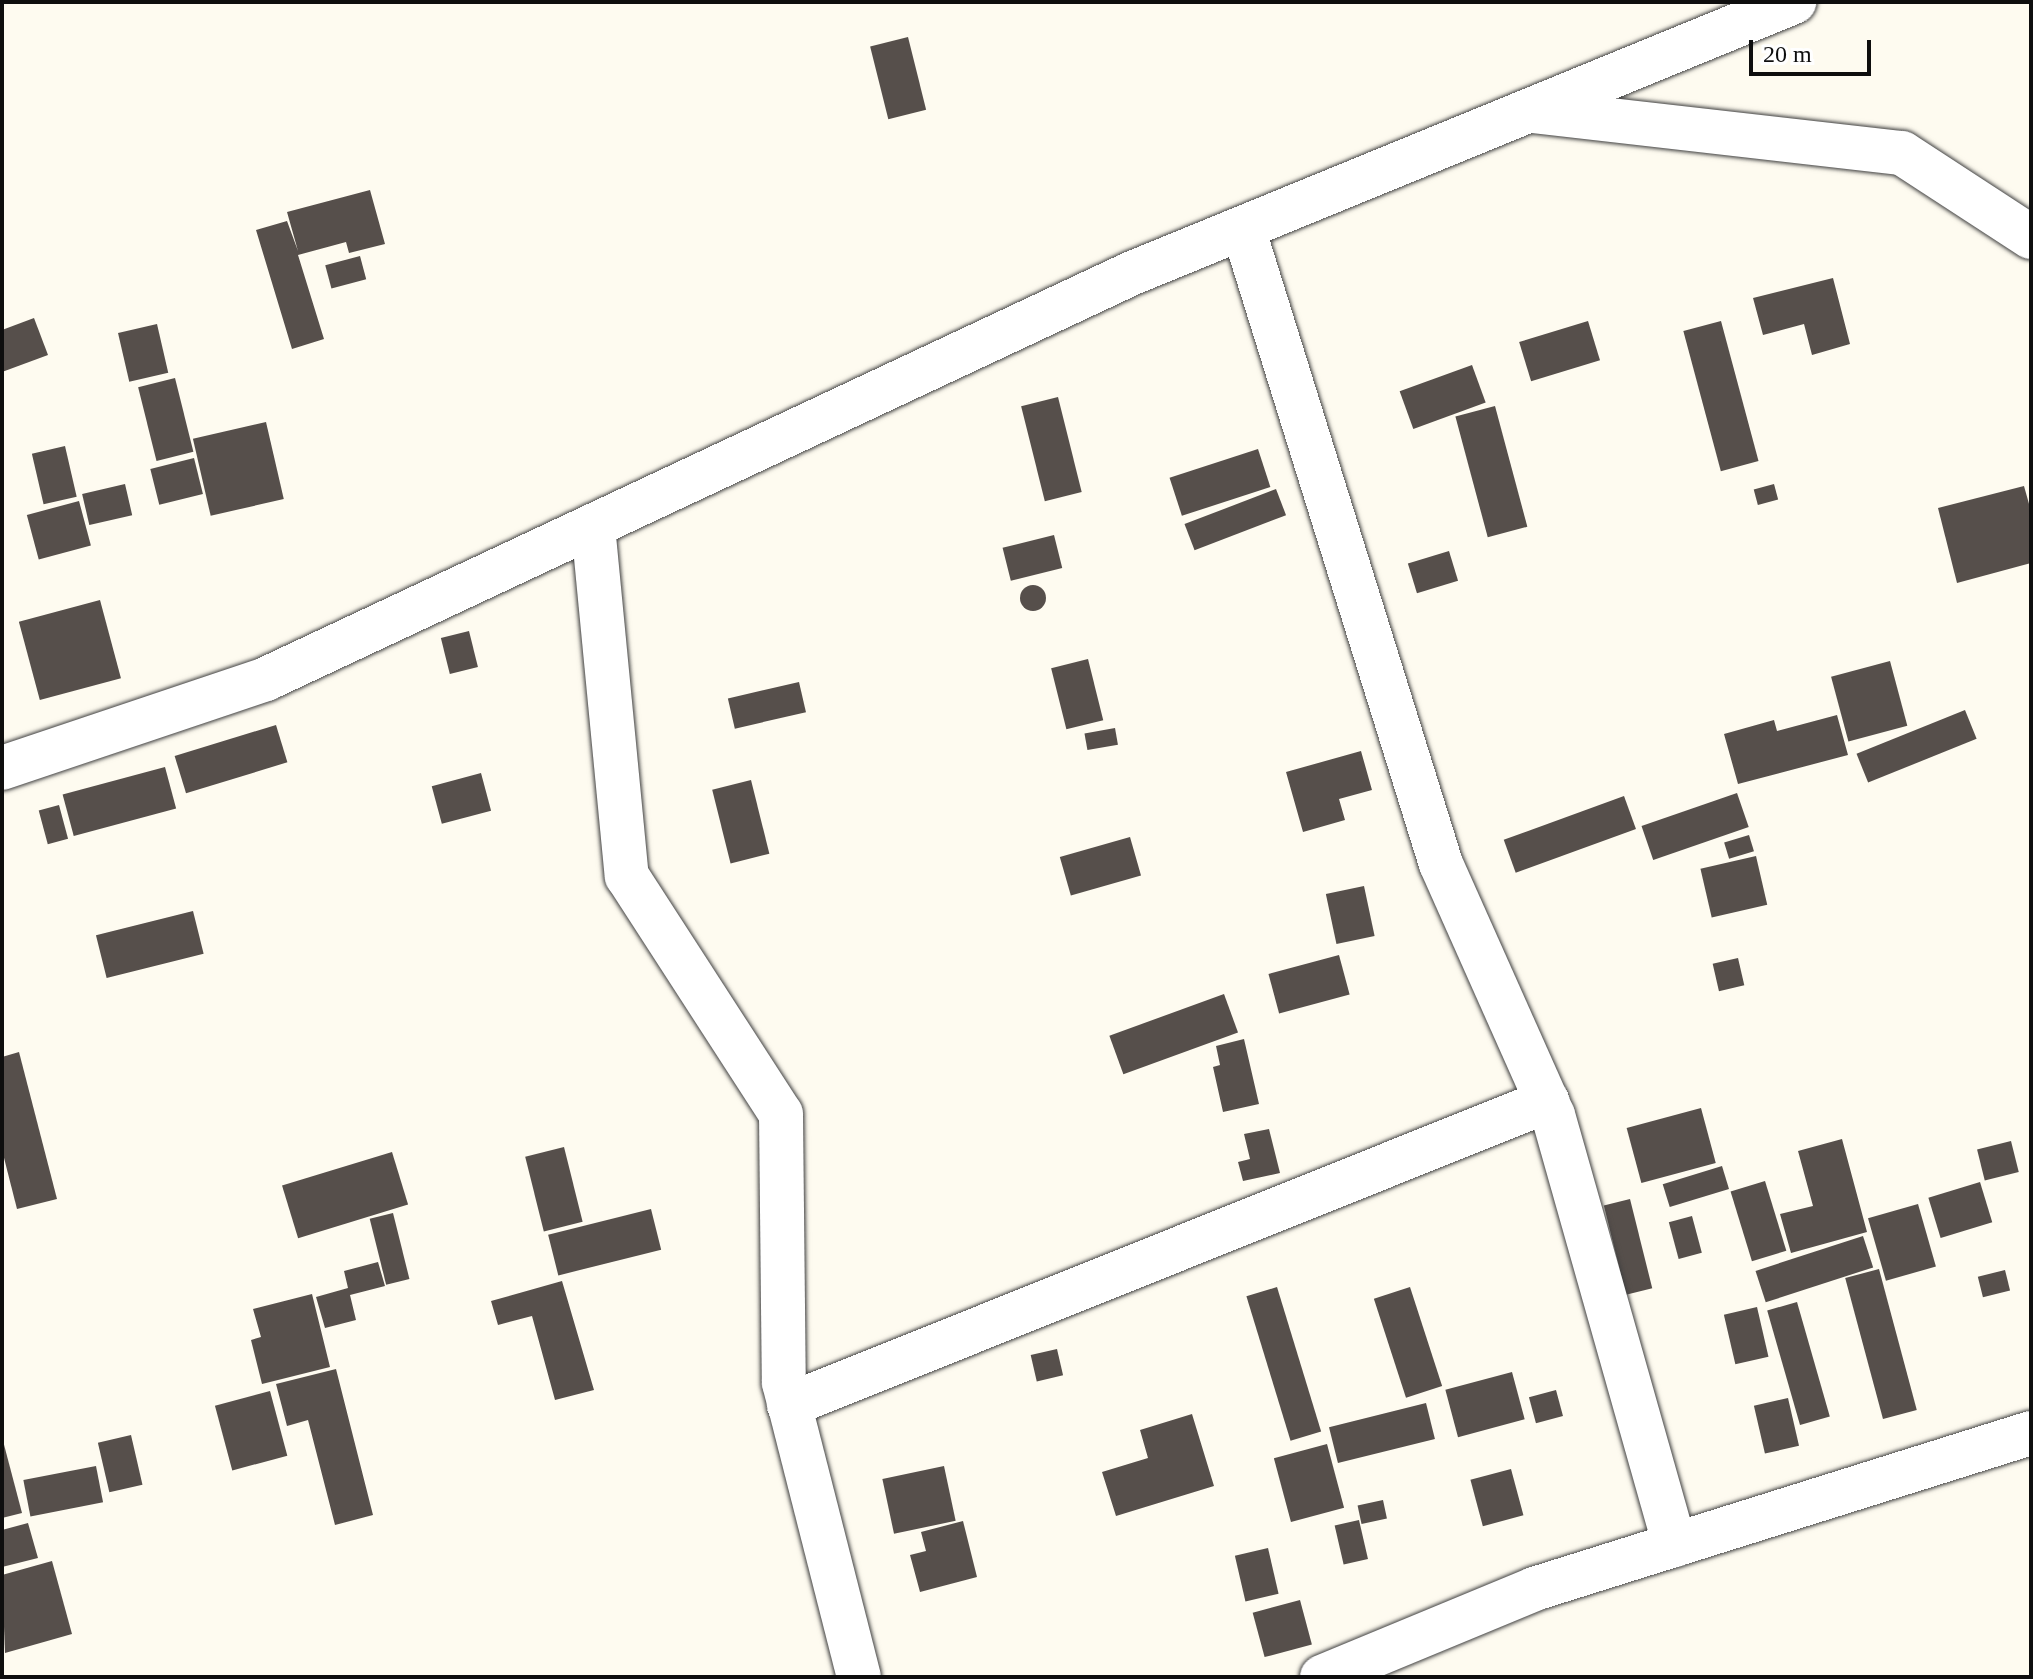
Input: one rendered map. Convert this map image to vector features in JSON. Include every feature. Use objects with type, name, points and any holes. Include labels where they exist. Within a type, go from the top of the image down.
[{"type":"street","points":[[2,768],[266,679],[1130,274],[1794,2]]},
{"type":"street","points":[[1529,111],[1902,153],[2031,237]]},
{"type":"street","points":[[1243,228],[1441,864],[1547,1101],[1675,1545]]},
{"type":"street","points":[[593,526],[627,876],[781,1114],[784,1383],[859,1677]]},
{"type":"street","points":[[789,1405],[1547,1101]]},
{"type":"street","points":[[1322,1677],[1534,1589],[2031,1433]]},
{"type":"building","points":[[908,37],[926,110],[888,119],[870,46]]},
{"type":"building","points":[[370,190],[385,244],[349,253],[346,242],[298,255],[324,339],[292,349],[256,230],[287,221],[298,251],[287,212]]},
{"type":"building","points":[[360,256],[366,279],[331,288],[325,265]]},
{"type":"building","points":[[1833,278],[1850,344],[1812,355],[1804,324],[1763,335],[1753,298]]},
{"type":"building","points":[[34,318],[48,355],[2,372],[2,330]]},
{"type":"building","points":[[1588,321],[1600,360],[1531,381],[1519,342]]},
{"type":"building","points":[[1721,321],[1759,461],[1721,471],[1683,331]]},
{"type":"building","points":[[157,324],[168,373],[129,382],[118,333]]},
{"type":"building","points":[[1472,365],[1486,403],[1413,429],[1400,391]]},
{"type":"building","points":[[175,378],[193,452],[157,461],[138,387]]},
{"type":"building","points":[[1058,397],[1082,492],[1045,501],[1021,406]]},
{"type":"building","points":[[1495,406],[1527,527],[1488,537],[1455,417]]},
{"type":"building","points":[[266,422],[284,499],[211,516],[193,439]]},
{"type":"building","points":[[65,446],[77,497],[44,504],[32,454]]},
{"type":"building","points":[[1258,449],[1270,487],[1182,516],[1170,478]]},
{"type":"building","points":[[194,458],[203,494],[159,505],[150,469]]},
{"type":"building","points":[[125,484],[132,515],[89,525],[82,494]]},
{"type":"building","points":[[1774,484],[1778,499],[1758,505],[1754,489]]},
{"type":"building","points":[[2024,486],[2031,511],[2031,563],[1957,583],[1938,508]]},
{"type":"building","points":[[1276,489],[1286,515],[1195,550],[1185,524]]},
{"type":"building","points":[[79,501],[91,545],[39,559],[27,515]]},
{"type":"building","points":[[1054,535],[1062,568],[1011,581],[1003,548]]},
{"type":"building","points":[[1449,551],[1458,581],[1417,593],[1408,564]]},
{"type":"building","points":[[1033,585],[1043,588],[1046,598],[1043,608],[1033,611],[1023,608],[1020,598],[1023,588]]},
{"type":"building","points":[[100,600],[121,678],[40,700],[19,622]]},
{"type":"building","points":[[469,631],[478,667],[450,674],[441,638]]},
{"type":"building","points":[[1088,659],[1103,720],[1066,729],[1051,668]]},
{"type":"building","points":[[1890,661],[1907,726],[1848,742],[1831,677]]},
{"type":"building","points":[[799,682],[806,712],[735,729],[728,698]]},
{"type":"building","points":[[1965,710],[1977,739],[1868,783],[1857,754]]},
{"type":"building","points":[[1837,715],[1848,755],[1738,784],[1724,734],[1774,720],[1777,731]]},
{"type":"building","points":[[276,725],[287,762],[186,793],[175,756]]},
{"type":"building","points":[[1115,728],[1118,745],[1087,750],[1084,733]]},
{"type":"building","points":[[1361,751],[1372,790],[1339,799],[1345,820],[1303,832],[1286,772]]},
{"type":"building","points":[[165,767],[176,809],[74,836],[63,794]]},
{"type":"building","points":[[481,773],[491,811],[442,824],[432,786]]},
{"type":"building","points":[[751,780],[769,854],[731,863],[712,790]]},
{"type":"building","points":[[1737,793],[1749,827],[1653,860],[1642,826]]},
{"type":"building","points":[[1624,796],[1636,829],[1516,873],[1504,840]]},
{"type":"building","points":[[59,805],[68,839],[48,844],[39,810]]},
{"type":"building","points":[[1749,835],[1754,851],[1729,859],[1724,843]]},
{"type":"building","points":[[1130,837],[1141,875],[1071,896],[1060,857]]},
{"type":"building","points":[[1756,856],[1767,905],[1712,918],[1700,869]]},
{"type":"building","points":[[1364,886],[1375,936],[1336,944],[1326,894]]},
{"type":"building","points":[[193,911],[204,954],[107,978],[96,935]]},
{"type":"building","points":[[1339,955],[1350,995],[1279,1013],[1268,974]]},
{"type":"building","points":[[1738,958],[1744,985],[1719,991],[1713,964]]},
{"type":"building","points":[[1224,994],[1238,1033],[1123,1074],[1109,1036]]},
{"type":"building","points":[[1244,1039],[1259,1104],[1223,1112],[1213,1067],[1220,1065],[1216,1046]]},
{"type":"building","points":[[19,1052],[57,1199],[17,1209],[2,1150],[2,1057]]},
{"type":"building","points":[[1701,1108],[1716,1163],[1641,1183],[1627,1128]]},
{"type":"building","points":[[1269,1129],[1280,1173],[1243,1181],[1238,1162],[1250,1159],[1244,1134]]},
{"type":"building","points":[[1842,1139],[1867,1232],[1791,1253],[1780,1214],[1813,1206],[1798,1151]]},
{"type":"building","points":[[2011,1141],[2019,1172],[1985,1181],[1977,1149]]},
{"type":"building","points":[[564,1147],[583,1222],[544,1231],[525,1157]]},
{"type":"building","points":[[392,1152],[408,1205],[298,1238],[282,1186]]},
{"type":"building","points":[[1722,1166],[1729,1189],[1670,1207],[1663,1184]]},
{"type":"building","points":[[1765,1181],[1786,1251],[1752,1261],[1731,1192]]},
{"type":"building","points":[[1980,1182],[1992,1222],[1941,1238],[1928,1198]]},
{"type":"building","points":[[1630,1199],[1652,1288],[1626,1295],[1604,1206]]},
{"type":"building","points":[[1918,1204],[1936,1266],[1886,1281],[1868,1218]]},
{"type":"building","points":[[651,1209],[661,1250],[558,1275],[548,1235]]},
{"type":"building","points":[[393,1213],[409,1279],[386,1285],[370,1219]]},
{"type":"building","points":[[1692,1216],[1702,1253],[1679,1259],[1669,1222]]},
{"type":"building","points":[[1863,1236],[1873,1267],[1766,1302],[1756,1271]]},
{"type":"building","points":[[378,1262],[385,1286],[350,1295],[356,1320],[325,1328],[316,1297],[348,1288],[344,1271]]},
{"type":"building","points":[[1879,1269],[1917,1410],[1883,1419],[1845,1278]]},
{"type":"building","points":[[2005,1270],[2010,1290],[1983,1297],[1978,1277]]},
{"type":"building","points":[[562,1281],[594,1390],[555,1400],[532,1316],[498,1325],[491,1301]]},
{"type":"building","points":[[1277,1287],[1321,1431],[1291,1441],[1246,1296]]},
{"type":"building","points":[[1410,1287],[1442,1386],[1406,1398],[1374,1299]]},
{"type":"building","points":[[312,1294],[330,1367],[262,1384],[251,1340],[261,1337],[253,1309]]},
{"type":"building","points":[[1797,1302],[1830,1416],[1800,1425],[1767,1311]]},
{"type":"building","points":[[1757,1307],[1768,1357],[1735,1364],[1724,1315]]},
{"type":"building","points":[[1057,1349],[1063,1375],[1037,1381],[1031,1355]]},
{"type":"building","points":[[336,1369],[373,1515],[335,1525],[308,1420],[287,1426],[276,1384]]},
{"type":"building","points":[[1512,1372],[1525,1419],[1458,1437],[1445,1390]]},
{"type":"building","points":[[1556,1390],[1563,1416],[1536,1423],[1529,1397]]},
{"type":"building","points":[[270,1391],[287,1456],[232,1470],[215,1406]]},
{"type":"building","points":[[1788,1398],[1799,1446],[1765,1454],[1754,1406]]},
{"type":"building","points":[[1426,1403],[1435,1439],[1338,1463],[1329,1427]]},
{"type":"building","points":[[1192,1414],[1214,1486],[1116,1516],[1102,1472],[1148,1458],[1140,1430]]},
{"type":"building","points":[[131,1435],[142,1485],[109,1492],[98,1443]]},
{"type":"building","points":[[2,1437],[22,1513],[2,1518]]},
{"type":"building","points":[[1327,1444],[1344,1508],[1291,1522],[1274,1458]]},
{"type":"building","points":[[96,1466],[103,1502],[30,1516],[23,1480]]},
{"type":"building","points":[[944,1466],[956,1521],[894,1534],[882,1479]]},
{"type":"building","points":[[1511,1469],[1523,1515],[1483,1526],[1470,1480]]},
{"type":"building","points":[[1383,1500],[1387,1519],[1362,1524],[1358,1505]]},
{"type":"building","points":[[1359,1520],[1368,1559],[1344,1565],[1335,1526]]},
{"type":"building","points":[[963,1521],[977,1577],[920,1592],[910,1555],[926,1551],[921,1532]]},
{"type":"building","points":[[28,1523],[38,1558],[2,1567],[2,1530]]},
{"type":"building","points":[[1268,1548],[1279,1594],[1245,1601],[1235,1556]]},
{"type":"building","points":[[52,1561],[72,1634],[5,1653],[2,1575]]},
{"type":"building","points":[[1300,1600],[1312,1644],[1265,1657],[1253,1613]]}]
